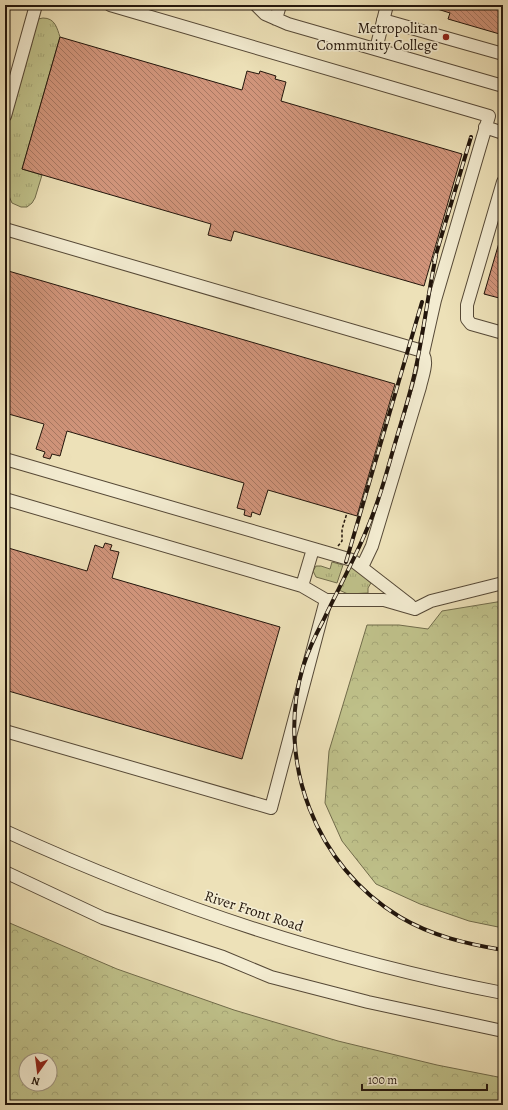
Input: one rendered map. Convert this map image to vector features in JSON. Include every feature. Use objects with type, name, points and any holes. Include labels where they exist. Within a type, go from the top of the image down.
[{"type":"street","points":[[5,116],[36,5]]},
{"type":"street","points":[[110,5],[489,116],[435,300],[423,352],[426,361],[420,387],[372,546],[362,567]]},
{"type":"street","points":[[256,5],[265,14],[288,24],[503,86]]},
{"type":"street","points":[[276,18],[280,5]]},
{"type":"street","points":[[376,49],[387,5]]},
{"type":"street","points":[[383,20],[503,54]]},
{"type":"street","points":[[485,127],[503,133]]},
{"type":"street","points":[[503,182],[467,305],[467,319],[472,324],[503,333]]},
{"type":"street","points":[[5,229],[423,352]]},
{"type":"street","points":[[5,459],[352,560],[416,609]]},
{"type":"street","points":[[5,499],[302,586],[326,600],[384,600],[416,609],[431,601],[503,583]]},
{"type":"street","points":[[302,586],[313,549]]},
{"type":"street","points":[[5,732],[270,808],[326,600]]},
{"type":"street","name":"River Front Road","points":[[5,832],[155,895],[227,920],[297,942],[376,964],[503,993]]},
{"type":"street","points":[[5,872],[103,918],[223,957],[271,976],[368,1002],[503,1031]]},
{"type":"path","points":[[335,556],[339,543],[342,541],[342,529],[347,513]]},
{"type":"green space","points":[[47,18],[53,22],[60,37],[22,169],[42,175],[32,203],[27,207],[21,207],[12,203],[5,187],[5,130],[34,24],[38,19]]},
{"type":"green space","points":[[332,562],[343,565],[337,583],[316,577],[313,571],[316,566],[330,569]]},
{"type":"green space","points":[[350,567],[356,570],[371,583],[368,588],[368,593],[348,594],[339,590]]},
{"type":"green space","points":[[503,601],[503,928],[469,921],[420,904],[376,884],[342,841],[325,803],[329,751],[367,625],[399,625],[428,629],[442,611]]},
{"type":"green space","points":[[5,921],[117,969],[234,1010],[338,1041],[437,1065],[503,1078],[503,1105],[5,1105]]},
{"type":"building","points":[[431,5],[503,5],[503,35],[448,19],[450,13],[431,7]]},
{"type":"building","points":[[60,37],[242,90],[247,71],[259,74],[260,71],[276,76],[275,79],[286,82],[281,101],[462,154],[424,286],[234,231],[231,241],[208,235],[211,224],[22,169]]},
{"type":"building","points":[[501,236],[503,237],[503,299],[484,294]]},
{"type":"building","points":[[5,270],[395,384],[357,516],[268,490],[260,515],[252,512],[251,517],[244,515],[245,510],[237,508],[244,483],[67,431],[60,456],[52,454],[50,459],[43,457],[45,452],[36,449],[44,424],[5,413]]},
{"type":"building","points":[[105,543],[112,545],[110,550],[119,552],[112,578],[280,627],[242,759],[5,690],[5,547],[87,571],[95,545],[103,548]]},
{"type":"railway","points":[[434,261],[471,137]]},
{"type":"railway","points":[[436,256],[414,376],[407,404],[372,516],[309,649],[303,667],[296,703],[295,739],[299,774],[310,808],[325,841],[345,870],[371,896],[412,924],[463,942],[503,950]]},
{"type":"railway","points":[[346,562],[422,302]]},
{"type":"place","name":"Metropolitan Community College","points":[[446,37]]}]
